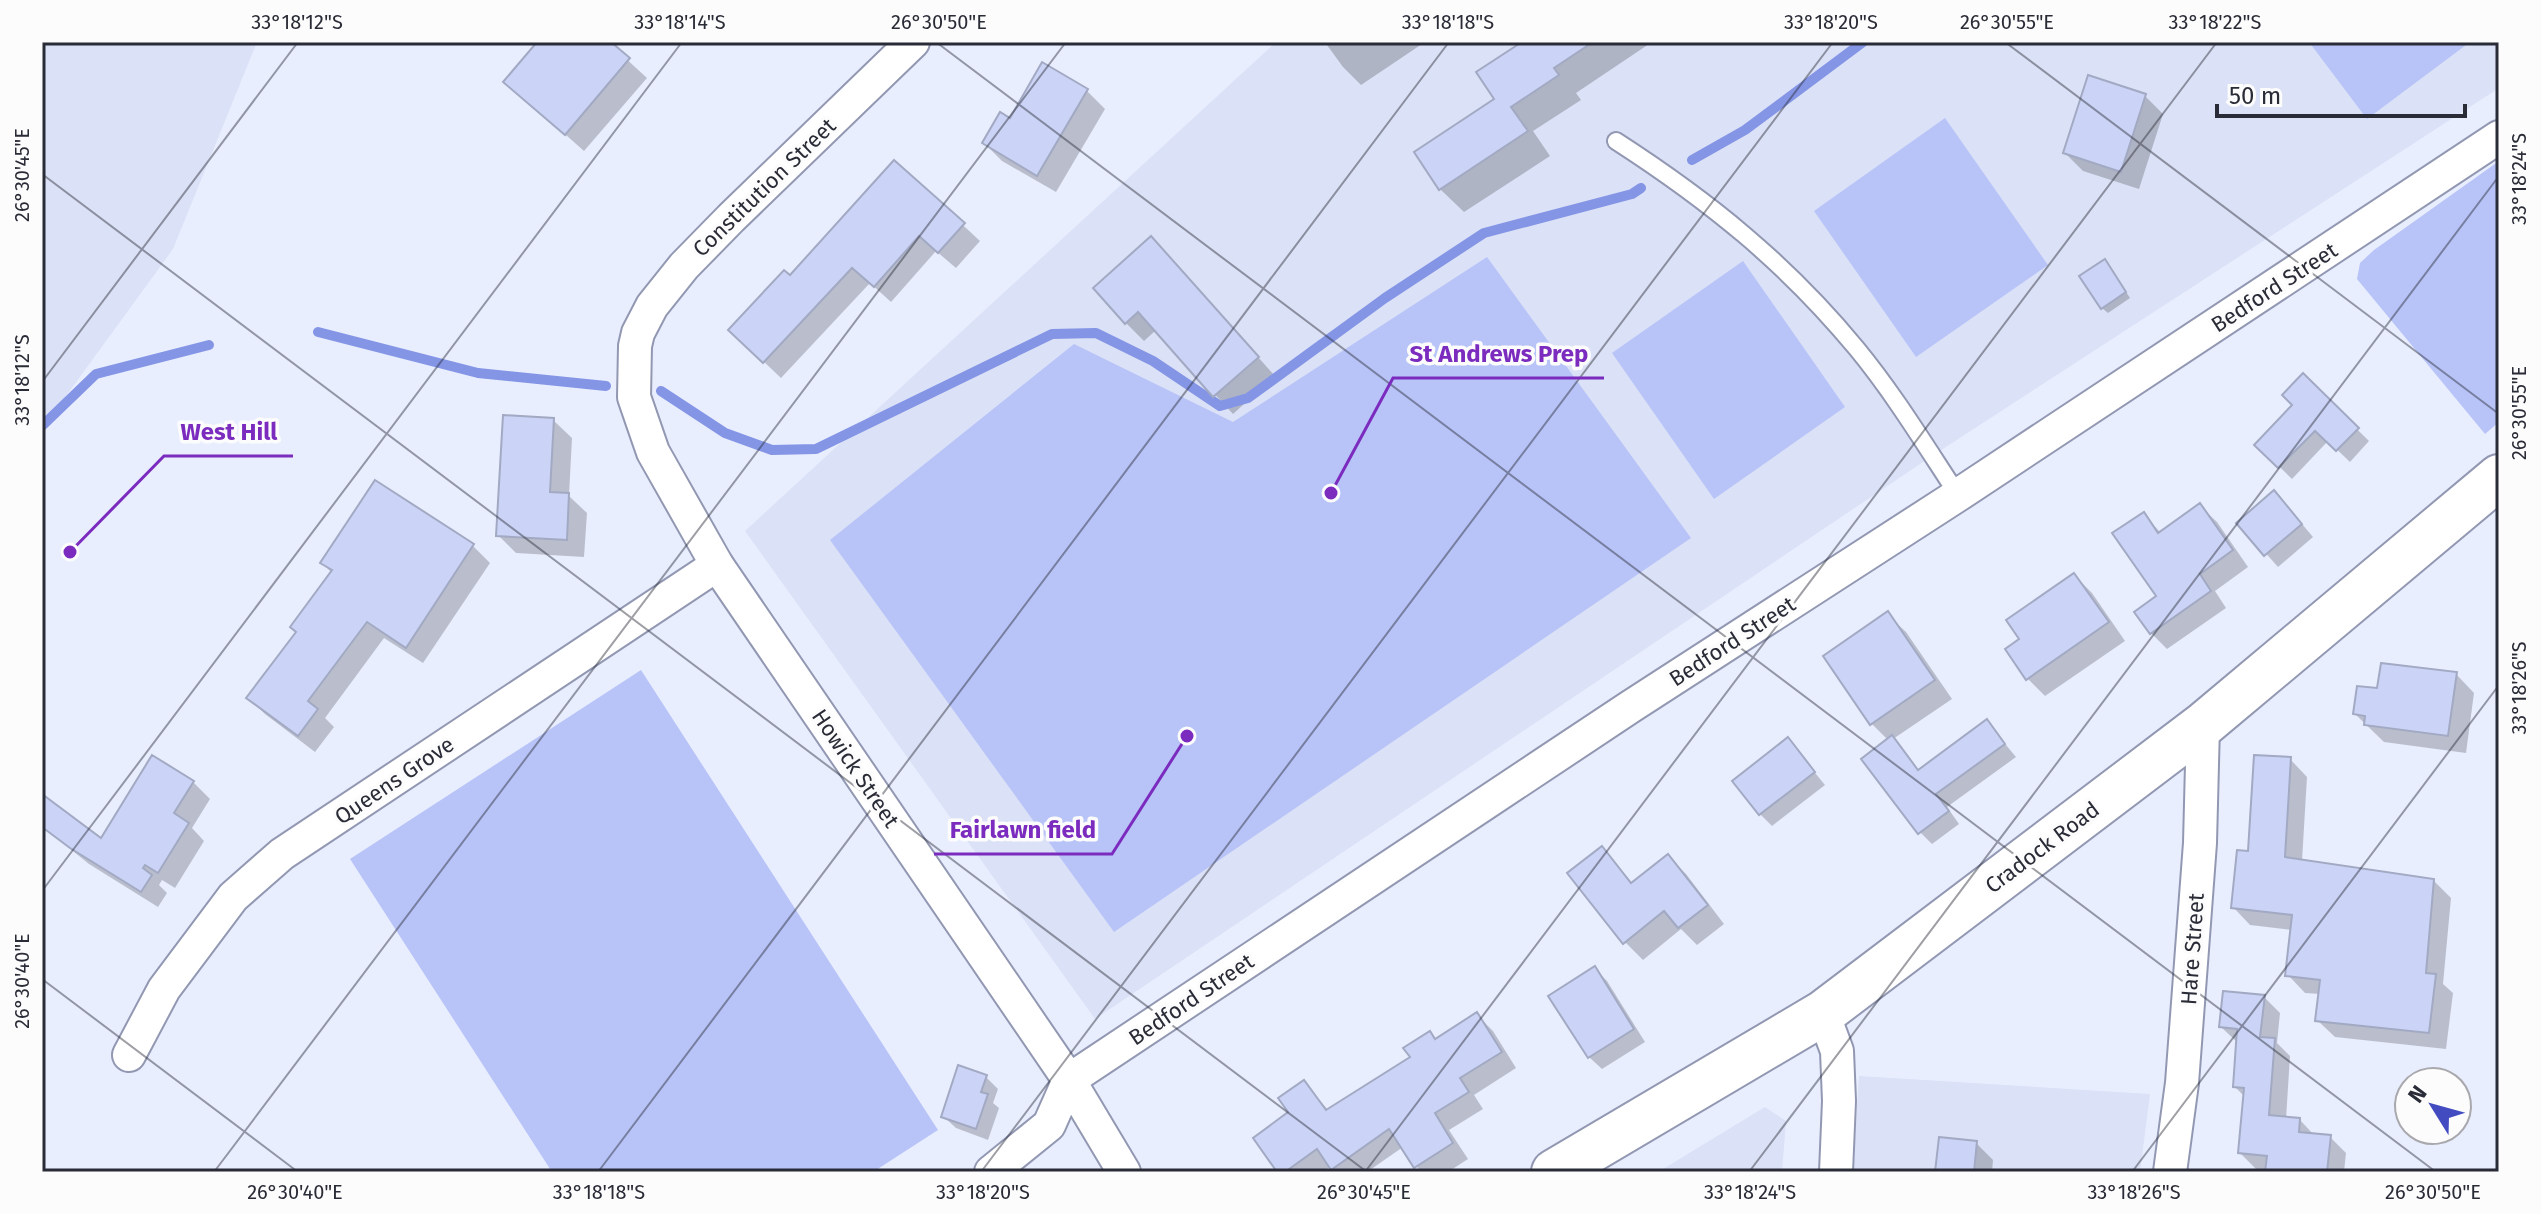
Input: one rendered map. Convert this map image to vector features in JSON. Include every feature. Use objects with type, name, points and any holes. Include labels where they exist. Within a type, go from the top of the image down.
[{"type":"main road","name":"Cradock Road","points":[[1554,1172],[1823,1013],[2203,725],[2499,477]]},
{"type":"street","name":"Constitution Street","points":[[635,346],[652,306],[684,266],[913,42]]},
{"type":"street","name":"Bedford Street","points":[[1069,1080],[1630,707],[1958,495],[2499,137]]},
{"type":"street","name":"Howick Street","points":[[635,346],[634,397],[653,452],[717,565],[1069,1080],[1124,1172]]},
{"type":"street","name":"Queens Grove","points":[[129,1055],[164,989],[233,897],[282,854],[717,565]]},
{"type":"street","name":"Hare Street","points":[[2170,1172],[2182,1083],[2200,843],[2203,725]]},
{"type":"street","points":[[1823,1013],[1837,1051],[1839,1101],[1836,1172]]},
{"type":"street","points":[[991,1172],[1049,1125],[1069,1080]]},
{"type":"lane","points":[[1616,141],[1700,197],[1794,281],[1856,348],[1892,395],[1958,495]]},
{"type":"shaded area","points":[[42,42],[257,42],[173,249],[42,429]]},
{"type":"shaded area","points":[[1276,42],[2499,42],[2499,88],[1932,456],[1095,1019],[745,531]]},
{"type":"shaded area","points":[[2309,42],[2470,42],[2367,119]]},
{"type":"shaded area","points":[[1945,118],[2048,265],[1916,357],[1814,211]]},
{"type":"shaded area","points":[[2499,161],[2499,422],[2485,434],[2357,279],[2360,263],[2374,250]]},
{"type":"shaded area","points":[[1487,257],[1691,538],[1114,932],[830,540],[1074,344],[1233,422]]},
{"type":"shaded area","points":[[1743,261],[1845,407],[1714,499],[1612,353]]},
{"type":"shaded area","points":[[641,670],[938,1130],[873,1172],[552,1172],[350,859]]},
{"type":"shaded area","points":[[1859,1076],[2150,1094],[2140,1172],[1853,1172]]},
{"type":"shaded area","points":[[1765,1107],[1786,1121],[1782,1172],[1658,1172]]},
{"type":"building","points":[[537,42],[611,42],[630,58],[565,135],[503,82]]},
{"type":"building","points":[[1522,42],[1593,42],[1554,68],[1559,75],[1511,107],[1528,131],[1439,190],[1414,152],[1494,99],[1476,72]]},
{"type":"building","points":[[1042,62],[1088,89],[1037,176],[982,143],[1000,112],[1010,118]]},
{"type":"building","points":[[2088,75],[2146,94],[2121,172],[2063,153]]},
{"type":"building","points":[[894,160],[965,223],[938,253],[919,236],[874,287],[852,268],[763,363],[728,330],[784,270],[790,275]]},
{"type":"building","points":[[1151,236],[1259,357],[1213,397],[1138,312],[1125,324],[1093,288]]},
{"type":"building","points":[[2105,259],[2126,292],[2101,309],[2079,276]]},
{"type":"building","points":[[2303,373],[2359,428],[2336,451],[2315,431],[2278,468],[2254,445],[2292,405],[2282,395]]},
{"type":"building","points":[[503,415],[554,418],[550,492],[569,493],[567,540],[496,536]]},
{"type":"building","points":[[375,480],[474,544],[406,648],[367,622],[308,701],[318,709],[298,736],[246,698],[296,632],[290,627],[332,570],[320,563]]},
{"type":"building","points":[[2274,490],[2302,524],[2264,556],[2236,523]]},
{"type":"building","points":[[2200,503],[2233,550],[2200,574],[2211,591],[2150,634],[2134,612],[2156,596],[2112,533],[2144,512],[2158,533]]},
{"type":"building","points":[[2074,573],[2109,622],[2026,680],[2005,649],[2019,639],[2006,620]]},
{"type":"building","points":[[1888,611],[1935,680],[1870,725],[1823,656]]},
{"type":"building","points":[[2381,663],[2457,672],[2448,736],[2364,725],[2365,716],[2353,714],[2357,686],[2377,688]]},
{"type":"building","points":[[1987,719],[2005,744],[1936,794],[1949,811],[1918,834],[1861,759],[1892,735],[1918,770]]},
{"type":"building","points":[[1788,737],[1815,772],[1759,815],[1732,781]]},
{"type":"building","points":[[152,755],[194,781],[174,813],[189,823],[158,873],[145,865],[143,868],[152,875],[141,892],[42,827],[42,794],[101,838]]},
{"type":"building","points":[[2254,755],[2291,757],[2285,857],[2434,879],[2426,973],[2436,974],[2429,1033],[2315,1021],[2320,980],[2285,976],[2292,915],[2231,908],[2237,850],[2248,851]]},
{"type":"building","points":[[1602,846],[1631,883],[1668,854],[1708,905],[1678,928],[1664,911],[1623,944],[1567,873]]},
{"type":"building","points":[[1595,966],[1634,1029],[1588,1058],[1548,996]]},
{"type":"building","points":[[2223,991],[2265,995],[2260,1037],[2275,1038],[2269,1115],[2300,1118],[2299,1132],[2331,1135],[2327,1172],[2265,1172],[2267,1156],[2238,1153],[2244,1088],[2233,1087],[2237,1029],[2219,1027]]},
{"type":"building","points":[[1477,1012],[1502,1052],[1460,1078],[1469,1092],[1435,1113],[1453,1143],[1414,1168],[1389,1129],[1331,1170],[1317,1149],[1285,1172],[1277,1172],[1253,1138],[1288,1112],[1278,1098],[1304,1080],[1326,1110],[1410,1057],[1403,1048],[1430,1031],[1435,1039]]},
{"type":"building","points":[[958,1065],[987,1075],[981,1092],[988,1094],[976,1129],[941,1117]]},
{"type":"building","points":[[1939,1137],[1977,1141],[1974,1172],[1935,1172]]},
{"type":"waterway","points":[[1692,160],[1745,130],[1863,42]]},
{"type":"waterway","points":[[661,391],[725,433],[772,450],[816,449],[1052,334],[1096,333],[1153,361],[1220,406],[1248,398],[1385,298],[1484,233],[1632,194],[1641,188]]},
{"type":"waterway","points":[[318,332],[478,373],[606,386]]},
{"type":"waterway","points":[[42,426],[96,374],[209,345]]},
{"type":"place","name":"St Andrews Prep","points":[[1331,493]]},
{"type":"place","name":"West Hill","points":[[70,552]]},
{"type":"place","name":"Fairlawn field","points":[[1187,736]]}]
